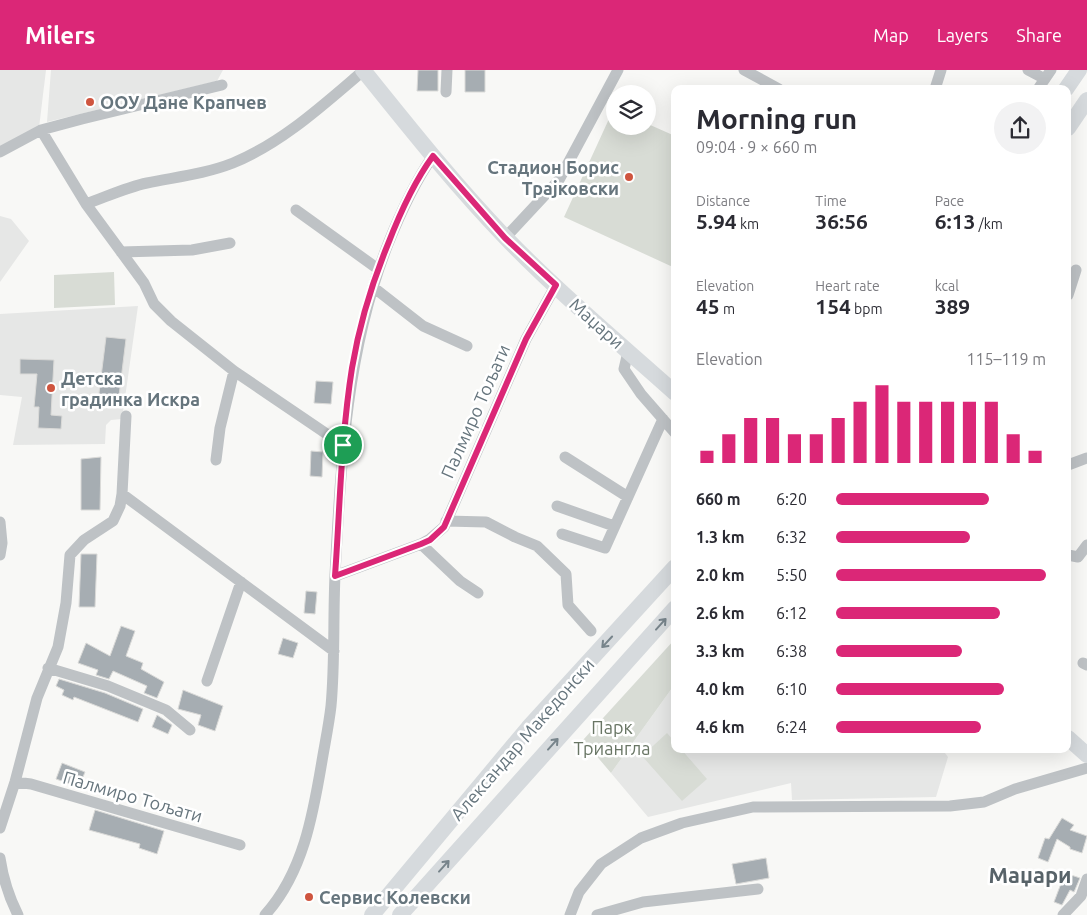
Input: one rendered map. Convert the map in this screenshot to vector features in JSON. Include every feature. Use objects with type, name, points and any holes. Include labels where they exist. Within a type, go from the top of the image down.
[{"type":"street","points":[[86,204],[146,183],[174,179],[219,168],[249,156],[309,117],[363,70]]},
{"type":"street","name":"Маџари","points":[[363,70],[433,156],[505,238],[671,390]]},
{"type":"street","points":[[446,92],[447,70]]},
{"type":"street","points":[[505,238],[559,180],[618,70]]},
{"type":"street","points":[[744,70],[772,85]]},
{"type":"street","points":[[936,85],[941,70]]},
{"type":"street","points":[[1028,70],[1048,74],[1041,85]]},
{"type":"street","points":[[1069,85],[1079,70]]},
{"type":"street","points":[[0,152],[41,130],[222,85]]},
{"type":"street","points":[[1071,124],[1087,100]]},
{"type":"street","points":[[41,130],[86,204],[144,283],[154,304],[234,371],[343,445]]},
{"type":"street","points":[[265,915],[276,903],[297,864],[311,824],[330,707],[343,445],[352,368],[378,269],[406,202],[433,156]]},
{"type":"street","points":[[296,210],[378,269]]},
{"type":"street","points":[[121,252],[192,250],[230,243]]},
{"type":"street","points":[[1071,286],[1076,270]]},
{"type":"street","name":"Палмиро Тољати","points":[[335,576],[421,544],[438,533],[446,521],[526,339],[556,285]]},
{"type":"street","points":[[373,287],[423,326],[467,346]]},
{"type":"street","points":[[628,352],[624,369],[671,428]]},
{"type":"street","points":[[216,460],[220,428],[234,371]]},
{"type":"street","points":[[0,828],[15,782],[37,698],[58,647],[70,555],[84,540],[113,521],[120,506],[126,416]]},
{"type":"street","points":[[562,534],[605,548],[663,419]]},
{"type":"street","points":[[566,457],[628,496]]},
{"type":"street","points":[[1071,464],[1087,458]]},
{"type":"street","points":[[122,494],[334,651]]},
{"type":"street","points":[[557,506],[614,526]]},
{"type":"street","points":[[446,521],[486,522],[514,537],[537,546],[566,574],[568,605],[591,631]]},
{"type":"street","points":[[0,522],[2,543],[0,555]]},
{"type":"street","points":[[421,544],[460,581],[478,593]]},
{"type":"street","points":[[1071,556],[1078,557],[1087,545]]},
{"type":"street","name":"Александар Македонски","points":[[372,915],[528,728],[671,571]]},
{"type":"street","points":[[207,681],[241,582]]},
{"type":"street","name":"Александар Македонски","points":[[400,915],[671,612]]},
{"type":"street","points":[[48,668],[108,686],[166,710],[190,730]]},
{"type":"street","points":[[1071,741],[1087,755]]},
{"type":"street","points":[[570,915],[579,892],[601,864],[641,838],[682,823],[753,807],[950,806],[970,804],[984,802],[1015,789],[1087,768]]},
{"type":"street","name":"Палмиро Тољати","points":[[15,782],[31,784],[240,846]]},
{"type":"street","points":[[0,858],[3,877],[11,902],[18,915]]},
{"type":"street","points":[[1063,915],[1081,896],[1087,879]]},
{"type":"street","points":[[597,915],[643,902],[758,888]]},
{"type":"shaded area","points":[[0,70],[46,70],[38,136],[0,151]]},
{"type":"shaded area","name":"ООУ Дане Крапчев","points":[[51,70],[223,70],[217,81],[47,122]]},
{"type":"shaded area","points":[[0,216],[11,219],[29,241],[0,282]]},
{"type":"shaded area","points":[[138,306],[122,419],[111,420],[106,425],[105,444],[13,445],[22,397],[0,395],[0,314]]},
{"type":"shaded area","points":[[671,690],[671,753],[945,753],[948,757],[936,797],[792,800],[791,783],[648,817],[611,773]]},
{"type":"green space","name":"Стадион Борис Трајковски","points":[[606,125],[606,135],[656,135],[656,128],[671,134],[671,266],[564,217]]},
{"type":"green space","points":[[114,272],[115,305],[54,308],[54,275]]},
{"type":"green space","name":"Парк Триангла","points":[[671,643],[671,690],[611,773],[583,740]]},
{"type":"green space","points":[[667,733],[671,738],[671,753],[684,753],[707,779],[682,801],[642,756]]},
{"type":"building","points":[[418,70],[438,70],[438,91],[417,91]]},
{"type":"building","points":[[465,70],[485,70],[485,92],[465,92]]},
{"type":"building","points":[[106,337],[126,339],[118,404],[98,401]]},
{"type":"building","points":[[20,359],[54,360],[51,415],[62,416],[61,429],[38,428],[39,407],[34,407],[37,374],[20,374]]},
{"type":"building","points":[[316,381],[333,382],[331,404],[314,403]]},
{"type":"building","points":[[311,451],[323,452],[322,477],[310,476]]},
{"type":"building","points":[[101,457],[100,510],[81,510],[81,459]]},
{"type":"building","points":[[81,554],[97,554],[95,607],[79,607]]},
{"type":"building","points":[[306,591],[317,592],[315,614],[304,613]]},
{"type":"building","points":[[121,626],[135,631],[126,656],[143,663],[141,669],[164,682],[157,698],[144,693],[147,686],[113,671],[109,679],[96,675],[98,670],[78,663],[86,643],[110,656]]},
{"type":"building","points":[[283,638],[298,643],[293,658],[278,654]]},
{"type":"building","points":[[59,679],[105,693],[143,709],[138,722],[74,697],[73,700],[62,695],[64,690],[56,686]]},
{"type":"building","points":[[183,690],[223,706],[215,731],[198,725],[201,715],[178,709]]},
{"type":"building","points":[[157,715],[172,725],[168,734],[152,727]]},
{"type":"building","points":[[62,763],[85,772],[79,787],[56,779]]},
{"type":"building","points":[[95,810],[164,831],[157,854],[139,848],[140,844],[89,830]]},
{"type":"building","points":[[1062,818],[1074,825],[1070,830],[1087,836],[1082,853],[1070,849],[1070,847],[1057,839],[1048,862],[1038,858],[1045,838],[1049,839]]},
{"type":"building","points":[[766,858],[769,878],[736,884],[732,864]]},
{"type":"building","points":[[1065,873],[1080,878],[1074,892],[1070,890],[1062,905],[1054,902]]},
{"type":"place","name":"ООУ Дане Крапчев","points":[[90,102]]},
{"type":"place","name":"Стадион Борис Трајковски","points":[[629,177]]},
{"type":"place","name":"Детска градинка Искра","points":[[51,388]]},
{"type":"place","name":"Сервис Колевски","points":[[309,897]]},
{"type":"district","name":"Маџари","points":[[1030,874]]},
{"type":"route","points":[[433,156],[505,238],[556,285],[526,339],[458,490],[444,527],[430,540],[335,576],[343,445],[352,368],[378,269],[406,202],[433,156]]}]
